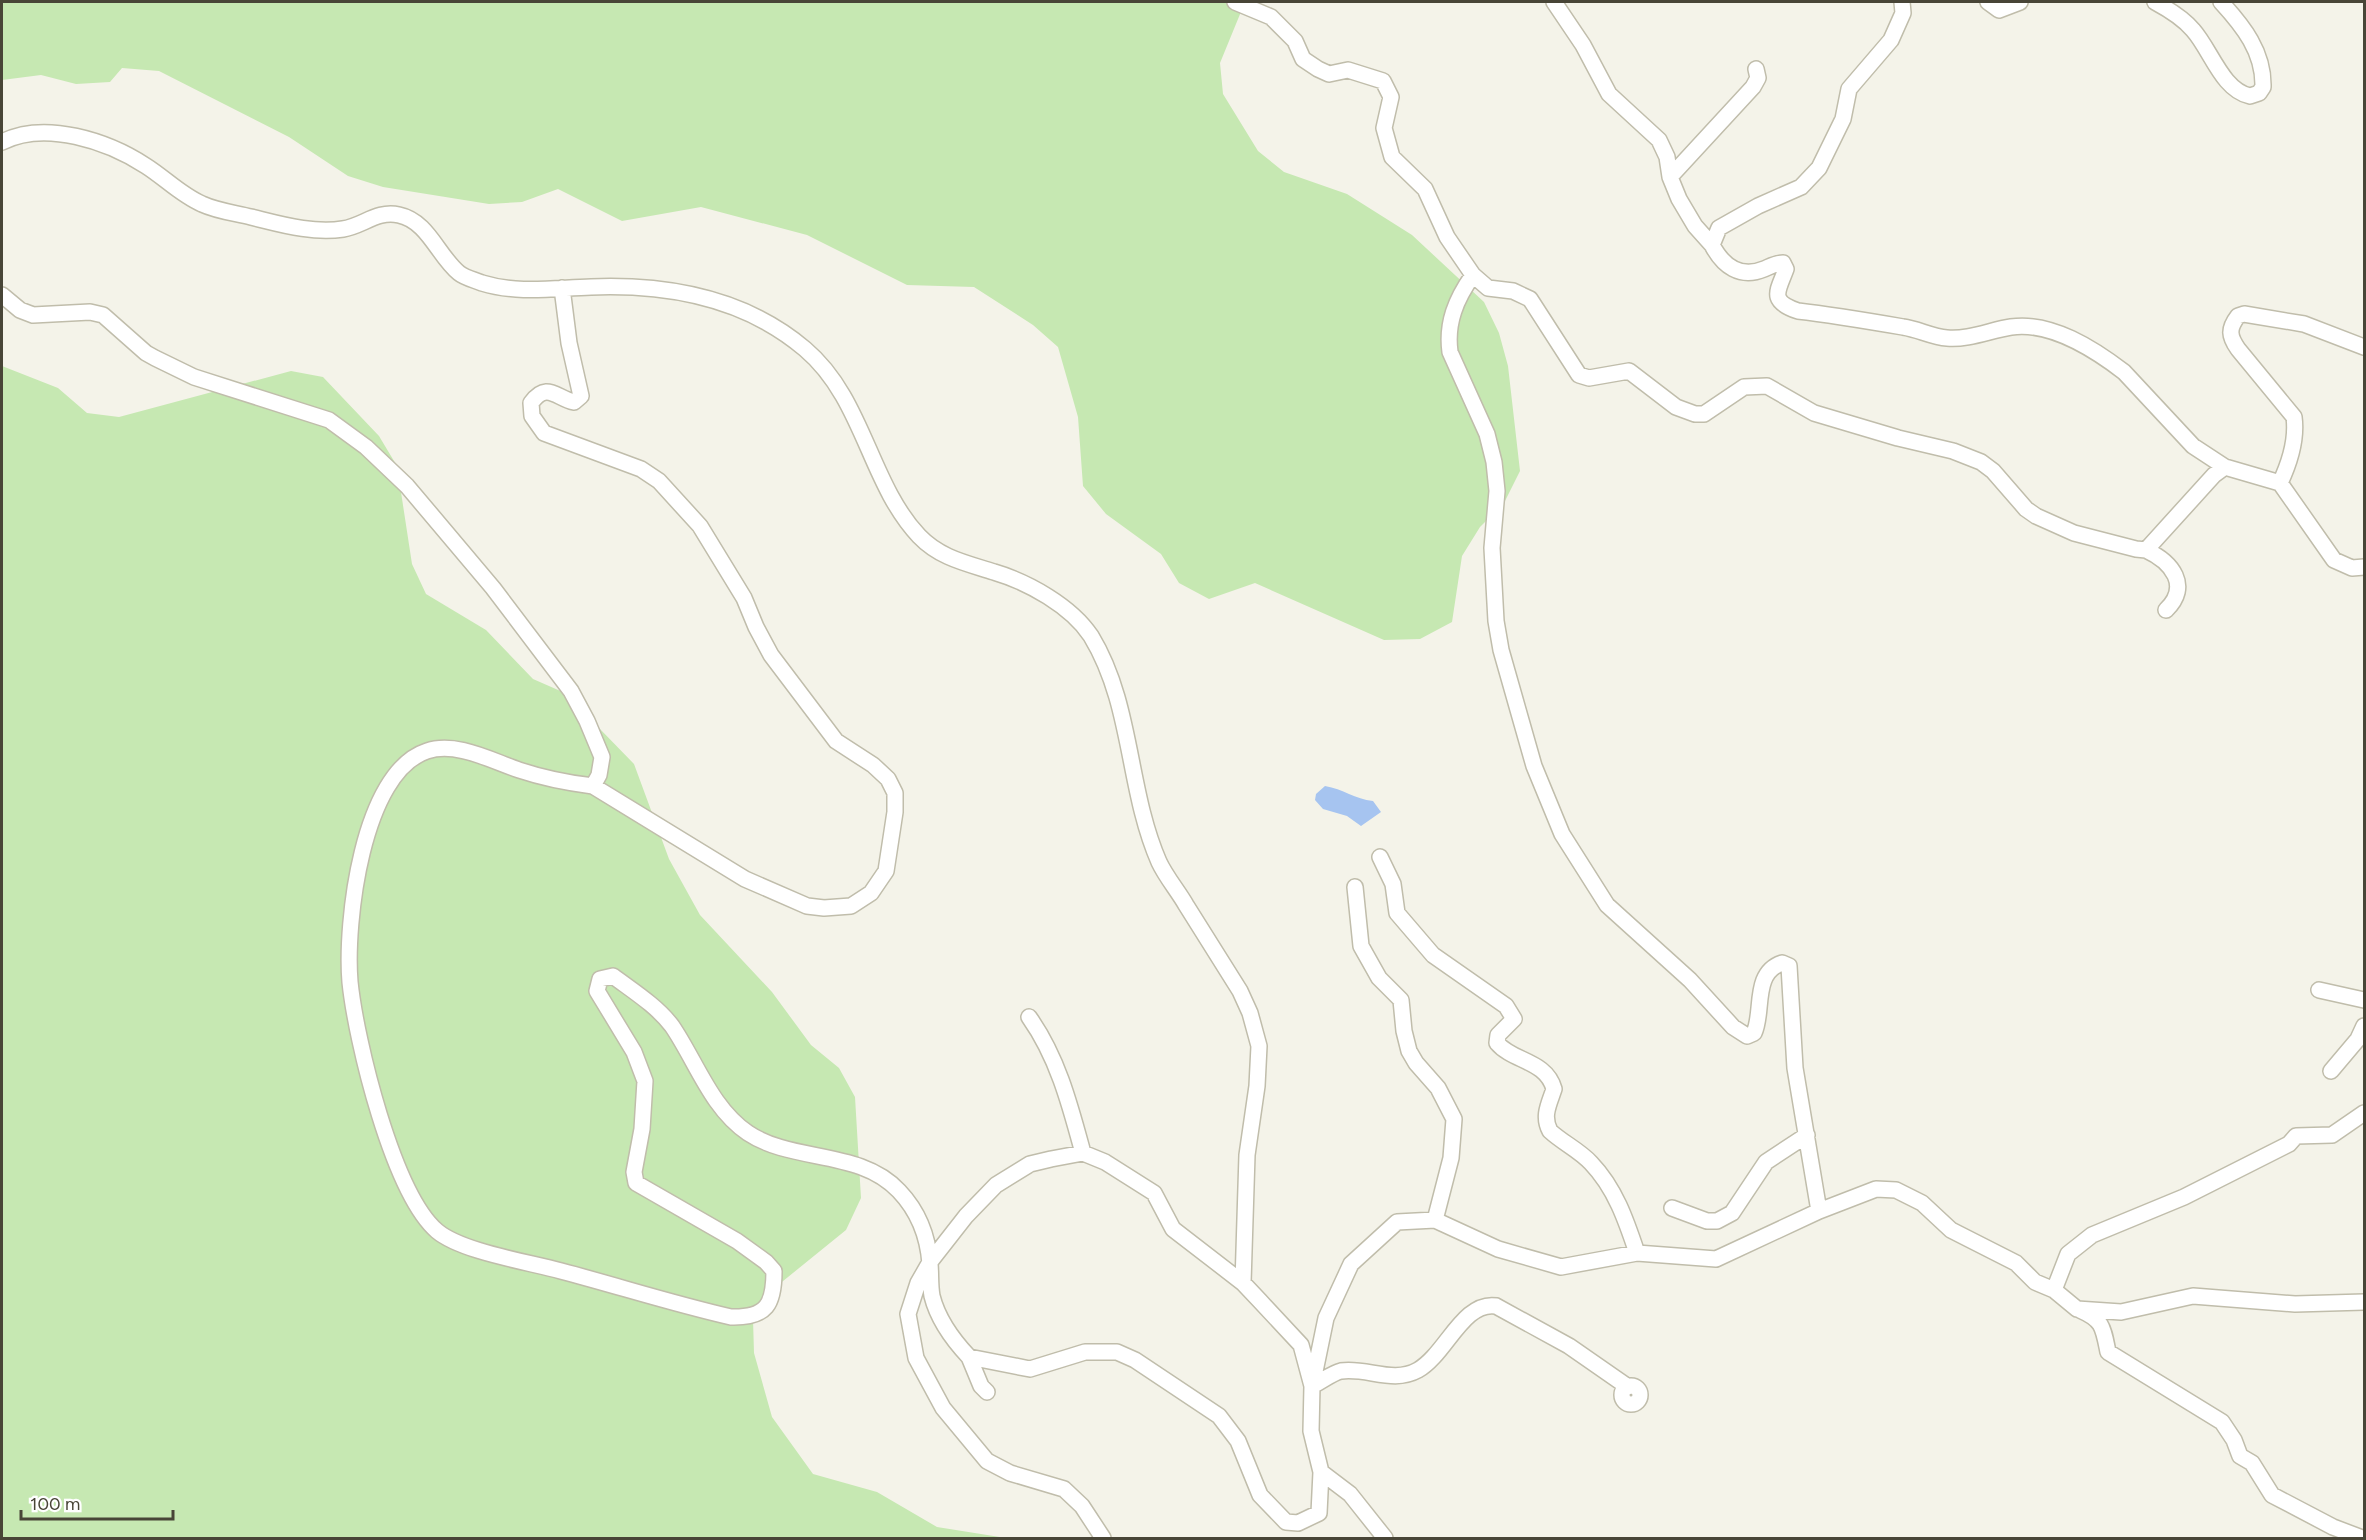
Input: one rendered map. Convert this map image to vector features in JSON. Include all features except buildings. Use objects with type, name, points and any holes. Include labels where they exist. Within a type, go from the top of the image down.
[{"type":"street","points":[[1235,2],[1271,17]]},
{"type":"street","points":[[1263,2],[1271,17],[1295,41],[1303,59],[1317,69],[1329,74],[1348,70],[1362,73],[1383,81],[1389,88],[1391,97],[1384,128],[1392,157],[1414,175],[1425,189],[1447,237],[1473,275],[1488,288],[1513,291],[1530,298],[1579,375],[1589,378],[1629,371],[1676,407],[1695,414],[1704,414],[1744,387],[1767,386],[1814,412],[1970,456],[1993,471],[2026,509],[2036,516],[2074,533],[2146,550],[2163,558],[2172,570],[2177,584],[2175,602],[2166,610]]},
{"type":"street","points":[[1554,2],[1583,45],[1609,94],[1659,140],[1667,157],[1670,177],[1685,212],[1725,265],[1744,273],[1783,264],[1786,269],[1777,289],[1778,298],[1783,304],[1798,311],[1900,326],[1945,338],[2021,326],[2040,327],[2072,340],[2124,372],[2193,446],[2225,467],[2280,483],[2334,560],[2352,568],[2364,567]]},
{"type":"street","points":[[1712,245],[1719,228],[1758,206],[1801,187],[1814,175],[1843,119],[1852,82],[1897,31],[1902,13],[1902,2]]},
{"type":"street","points":[[1988,2],[1999,10],[2020,2]]},
{"type":"street","points":[[2155,2],[2192,28],[2233,89],[2250,96],[2259,93],[2263,87],[2256,49],[2247,33],[2221,2]]},
{"type":"street","points":[[1670,177],[1753,87],[1758,78],[1756,69]]},
{"type":"street","points":[[2,142],[27,134],[66,135],[107,147],[144,164],[183,193],[203,204],[309,229],[341,230],[381,215],[404,216],[421,228],[459,273],[466,277],[504,288],[528,291],[616,286],[696,293],[740,309],[773,326],[807,351],[837,385],[865,436],[901,513],[920,537],[944,556],[997,573],[1043,592],[1087,631],[1108,667],[1122,712],[1139,799],[1160,863],[1240,991],[1259,1046],[1257,1086],[1247,1155],[1243,1282]]},
{"type":"street","points":[[1473,275],[1461,291],[1450,319],[1448,338],[1450,352],[1487,434],[1494,462],[1497,491],[1492,548],[1496,621],[1534,766],[1562,834],[1607,905],[1690,980],[1733,1027],[1747,1036],[1754,1034],[1763,984],[1774,967],[1782,963],[1788,966],[1795,1068],[1819,1211]]},
{"type":"street","points":[[562,288],[569,343],[581,396],[574,402],[556,392],[538,395],[531,403],[536,422],[551,437],[641,469],[658,481],[700,526],[744,598],[771,655],[836,741],[873,765],[888,779],[895,793],[895,812],[886,871],[871,893],[851,906],[825,908],[807,906],[745,879],[593,786],[547,778],[485,758],[444,748],[428,750],[411,758],[393,777],[381,797],[354,892],[350,982],[368,1067],[397,1165],[426,1218],[447,1238],[495,1254],[725,1316],[744,1317],[764,1311],[772,1296],[774,1284],[774,1271],[766,1262],[737,1241],[636,1183],[634,1172],[642,1130],[645,1081],[634,1052],[597,991],[600,979],[609,975],[646,1001],[670,1024],[708,1088],[726,1112],[746,1132],[774,1147],[840,1160],[874,1173],[897,1189],[919,1215],[930,1262],[932,1295],[940,1318],[946,1330],[969,1357],[981,1386],[987,1392]]},
{"type":"street","points":[[2,295],[20,310],[33,315],[90,312],[103,315],[146,353],[194,377],[329,420],[366,447],[406,486],[493,588],[571,691],[591,729],[602,757],[599,775],[593,786]]},
{"type":"street","points":[[2280,483],[2296,429],[2294,417],[2231,339],[2231,325],[2238,316],[2251,315],[2304,324],[2364,347]]},
{"type":"street","points":[[2146,550],[2214,475],[2225,467]]},
{"type":"street","points":[[1380,857],[1393,885],[1397,913],[1433,955],[1511,1012],[1514,1019],[1498,1035],[1497,1043],[1534,1064],[1549,1078],[1554,1089],[1545,1114],[1546,1125],[1550,1131],[1590,1162],[1598,1172],[1622,1207],[1637,1253]]},
{"type":"street","points":[[1355,887],[1361,946],[1379,978],[1401,1000],[1404,1031],[1409,1051],[1416,1063],[1438,1088],[1454,1119],[1451,1158],[1435,1220]]},
{"type":"street","points":[[2319,990],[2364,1000]]},
{"type":"street","points":[[1029,1017],[1047,1042],[1070,1102],[1083,1154]]},
{"type":"street","points":[[2331,1071],[2358,1040],[2364,1026]]},
{"type":"street","points":[[2054,1290],[2068,1254],[2092,1235],[2184,1197],[2289,1144],[2296,1136],[2332,1135],[2364,1113]]},
{"type":"street","points":[[1672,1208],[1707,1221],[1724,1218],[1732,1213],[1766,1162],[1807,1135]]},
{"type":"street","points":[[1103,1539],[1082,1506],[1064,1489],[1039,1479],[1010,1473],[987,1461],[965,1437],[931,1390],[916,1358],[908,1314],[918,1283],[930,1262],[966,1216],[996,1185],[1030,1164],[1083,1154],[1105,1162],[1154,1193],[1173,1229],[1243,1282],[1301,1345],[1312,1386]]},
{"type":"street","points":[[969,1357],[1030,1369],[1085,1352],[1117,1352],[1135,1360],[1219,1416],[1238,1441],[1260,1495],[1286,1522],[1298,1523],[1319,1513],[1321,1472],[1311,1431],[1312,1386],[1326,1318],[1351,1264],[1397,1222],[1435,1220],[1497,1249],[1561,1267],[1637,1253],[1716,1259],[1819,1211],[1876,1189],[1896,1190],[1922,1203],[1951,1230],[2016,1263],[2035,1282],[2054,1290],[2077,1309],[2096,1317],[2102,1326],[2108,1352],[2222,1422],[2234,1440],[2240,1456],[2253,1463],[2272,1495],[2333,1527],[2362,1539]]},
{"type":"street","points":[[2077,1309],[2109,1309],[2121,1312],[2193,1296],[2295,1304],[2364,1302]]},
{"type":"street","points":[[1312,1386],[1340,1371],[1389,1376],[1407,1375],[1417,1370],[1449,1341],[1469,1314],[1478,1307],[1487,1305],[1496,1306],[1569,1346],[1628,1387]]},
{"type":"street","points":[[1321,1472],[1350,1494],[1385,1539]]},
{"type":"green space","points":[[2,2],[1245,2],[1220,63],[1223,94],[1258,151],[1284,172],[1347,194],[1412,235],[1484,302],[1499,333],[1508,366],[1520,471],[1504,503],[1480,527],[1462,556],[1452,622],[1420,639],[1384,640],[1255,583],[1209,599],[1179,583],[1161,554],[1106,514],[1083,486],[1078,417],[1058,347],[1033,325],[974,287],[907,285],[807,235],[701,207],[622,221],[558,189],[522,202],[489,204],[383,187],[348,176],[289,137],[159,71],[122,68],[110,82],[76,84],[41,75],[2,80]]},
{"type":"green space","points":[[2,366],[58,388],[87,413],[119,417],[291,371],[323,377],[379,436],[397,466],[412,564],[426,594],[486,630],[533,679],[565,693],[634,764],[669,859],[700,915],[772,992],[811,1045],[839,1068],[855,1097],[861,1198],[846,1230],[772,1290],[753,1319],[754,1353],[772,1417],[813,1474],[877,1492],[937,1527],[1006,1538],[2,1538]]},
{"type":"water","points":[[1325,786],[1373,801],[1381,812],[1361,826],[1347,816],[1323,809],[1315,800],[1316,794]]}]
